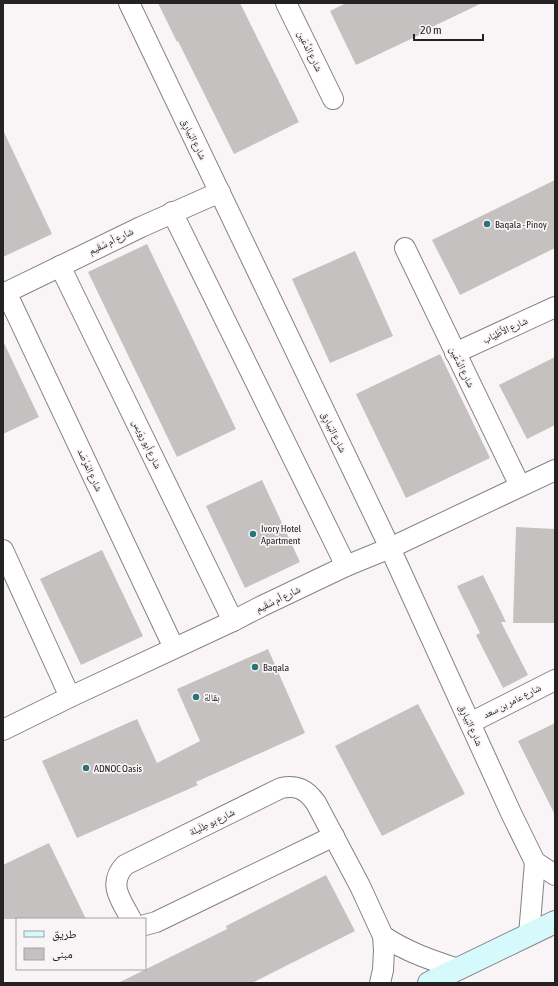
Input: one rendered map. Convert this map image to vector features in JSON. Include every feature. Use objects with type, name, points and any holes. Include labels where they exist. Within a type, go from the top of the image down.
[{"type":"street","name":"شارع البَيارِق","points":[[129,3],[390,548],[510,813],[536,862],[555,875]]},
{"type":"street","name":"شارع الدِّعَين","points":[[286,3],[334,99]]},
{"type":"street","name":"شارع أم سُقَيم","points":[[5,293],[140,227],[220,192]]},
{"type":"street","points":[[172,212],[346,566]]},
{"type":"street","name":"شارع الدِّعَين","points":[[405,248],[520,486]]},
{"type":"street","name":"شارع أبو روَيس","points":[[60,266],[233,621]]},
{"type":"street","name":"شارع المَرْصَد","points":[[5,293],[174,648]]},
{"type":"street","name":"شارع الأَطْيَاب","points":[[455,353],[555,307]]},
{"type":"street","name":"شارع أم سُقَيم","points":[[3,730],[346,566],[390,548],[555,470]]},
{"type":"street","points":[[3,550],[70,697]]},
{"type":"street","name":"شارع عامر بن سعد","points":[[470,723],[555,680]]},
{"type":"street","name":"شارع بو طِلَيلة","points":[[130,918],[117,892],[116,884],[117,877],[125,865],[281,788],[297,788],[304,790],[316,803],[360,886],[383,936],[383,970],[380,983]]},
{"type":"street","points":[[146,925],[156,922],[334,836]]},
{"type":"street","points":[[529,935],[536,862]]},
{"type":"street","points":[[429,983],[555,922]]},
{"type":"street","points":[[383,936],[397,946],[414,954],[458,969]]},
{"type":"building","points":[[158,3],[240,3],[299,122],[234,154]]},
{"type":"building","points":[[346,3],[482,3],[432,27],[432,29],[356,65],[330,11]]},
{"type":"building","points":[[3,130],[52,234],[3,257]]},
{"type":"building","points":[[555,180],[555,248],[460,295],[432,240]]},
{"type":"building","points":[[147,244],[236,429],[177,457],[88,272]]},
{"type":"building","points":[[355,251],[393,336],[330,363],[292,279]]},
{"type":"building","points":[[3,341],[39,417],[3,434]]},
{"type":"building","points":[[440,354],[490,458],[406,498],[356,394]]},
{"type":"building","points":[[555,357],[555,425],[527,439],[499,385]]},
{"type":"building","name":"Ivory Hotel Apartment","points":[[262,480],[300,562],[245,588],[206,506]]},
{"type":"building","points":[[516,527],[555,529],[555,623],[513,623]]},
{"type":"building","points":[[102,550],[143,636],[81,665],[40,579]]},
{"type":"building","points":[[483,575],[506,622],[501,622],[528,675],[503,688],[476,635],[480,633],[457,586]]},
{"type":"building","points":[[268,649],[305,733],[196,782],[198,785],[77,838],[42,761],[137,719],[157,763],[200,741],[177,689]]},
{"type":"building","points":[[418,704],[465,794],[382,836],[335,746]]},
{"type":"building","points":[[555,723],[555,815],[518,741]]},
{"type":"building","points":[[49,843],[86,918],[3,919],[3,865]]},
{"type":"building","points":[[326,875],[355,931],[252,983],[118,983],[227,929],[226,926]]},
{"type":"place","name":"Baqala - Pinoy","points":[[487,224]]},
{"type":"place","name":"Ivory Hotel Apartment","points":[[253,534]]},
{"type":"place","name":"Baqala","points":[[255,667]]},
{"type":"place","name":"بقالة","points":[[196,697]]},
{"type":"place","name":"ADNOC Oasis","points":[[86,768]]}]
